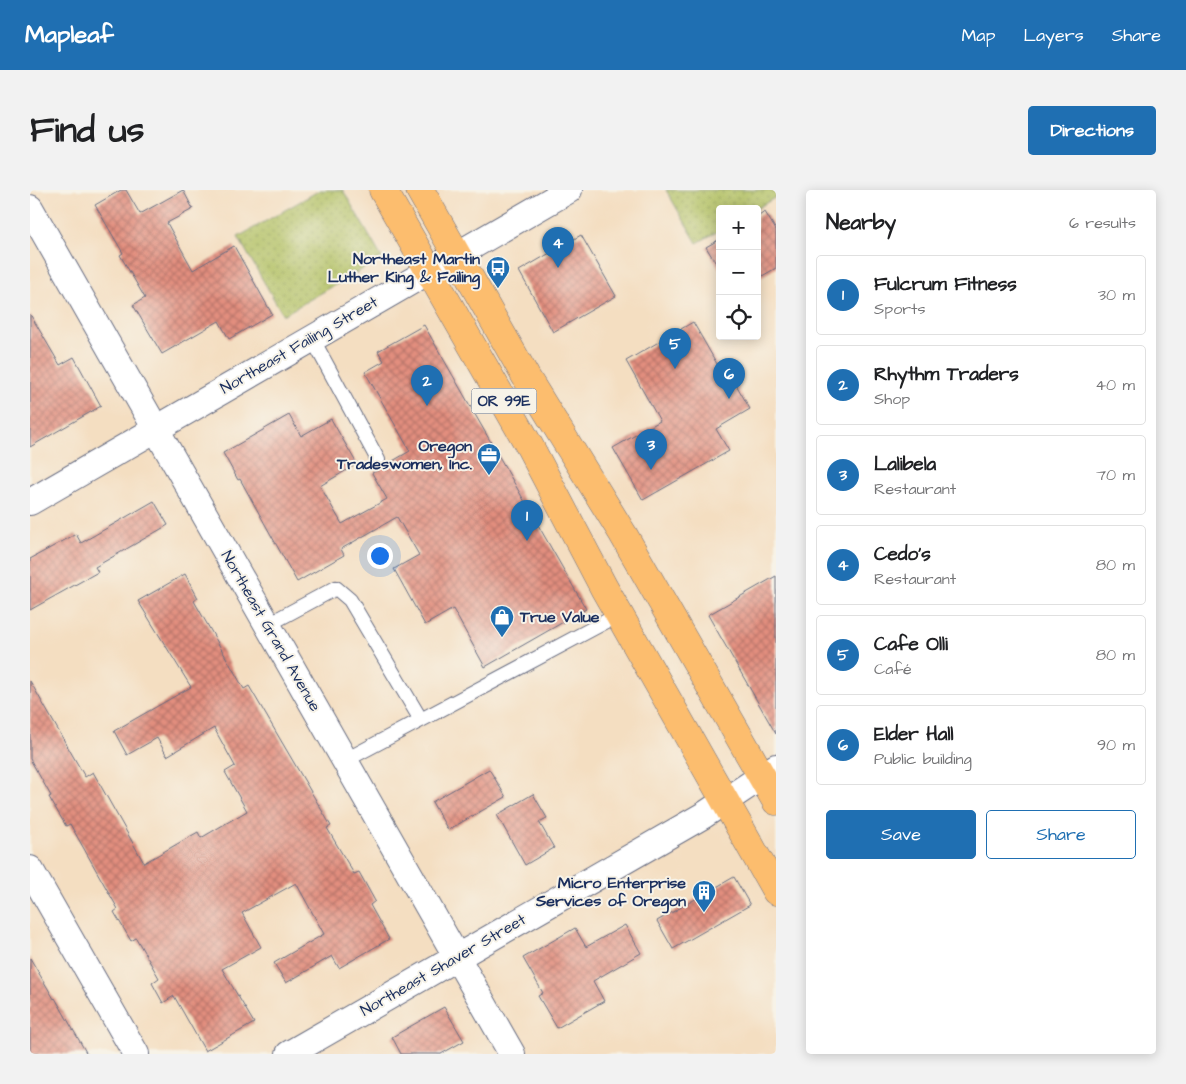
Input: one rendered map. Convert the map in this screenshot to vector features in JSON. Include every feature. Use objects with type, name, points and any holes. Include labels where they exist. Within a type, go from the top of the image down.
[{"type":"main road","name":"OR 99E","points":[[383,190],[530,447],[618,615],[776,891]]},
{"type":"main road","name":"OR 99E","points":[[420,190],[526,377],[769,772],[776,801]]},
{"type":"street","name":"Northeast Failing Street","points":[[30,502],[569,190]]},
{"type":"street","name":"Northeast Grand Avenue","points":[[30,208],[512,1054]]},
{"type":"street","name":"Northeast Shaver Street","points":[[289,1054],[704,815],[769,772]]},
{"type":"street","points":[[30,869],[136,1054]]},
{"type":"lane","points":[[312,338],[378,460]]},
{"type":"lane","points":[[267,625],[336,588],[350,600],[421,720]]},
{"type":"lane","points":[[344,760],[618,615]]},
{"type":"green space","points":[[320,190],[343,190],[382,258],[283,315],[238,237]]},
{"type":"green space","points":[[666,190],[776,190],[776,197],[761,206],[716,205],[716,232],[697,243]]},
{"type":"building","points":[[121,190],[126,190],[140,214],[183,190],[193,209],[167,223],[193,270],[234,246],[272,314],[229,339],[219,321],[162,354],[133,305],[145,298],[120,255],[123,253],[95,205]]},
{"type":"building","points":[[765,212],[776,230],[776,268],[761,277],[761,250],[761,214]]},
{"type":"building","points":[[581,235],[616,296],[553,332],[519,271]]},
{"type":"building","points":[[716,241],[716,263],[706,247]]},
{"type":"building","points":[[30,314],[60,365],[74,357],[101,406],[30,447]]},
{"type":"building","points":[[693,322],[725,378],[730,374],[750,409],[716,429],[729,451],[643,500],[613,448],[660,421],[626,361]]},
{"type":"building","points":[[424,325],[586,609],[485,667],[453,609],[425,625],[394,569],[419,555],[397,517],[341,549],[344,555],[297,582],[240,479],[238,480],[223,453],[289,415],[301,436],[331,419],[357,464],[320,486],[342,524],[387,499],[372,473],[410,451],[365,372],[384,361],[378,351]]},
{"type":"building","points":[[154,501],[168,525],[95,567],[98,572],[30,610],[30,559],[76,534],[81,543]]},
{"type":"building","points":[[185,574],[198,598],[194,601],[244,689],[249,686],[331,826],[327,828],[354,874],[359,872],[375,901],[370,905],[389,939],[339,968],[332,956],[286,983],[274,963],[324,934],[296,883],[242,913],[261,947],[222,969],[254,1023],[205,1051],[174,996],[163,1003],[152,983],[159,978],[136,938],[131,941],[114,912],[118,909],[70,824],[66,826],[30,759],[30,681],[85,777],[93,772],[144,863],[198,832],[201,838],[247,811],[225,772],[235,766],[214,728],[167,756],[157,738],[127,755],[114,731],[191,687],[138,601]]},
{"type":"building","points":[[776,576],[776,734],[708,615]]},
{"type":"building","points":[[489,769],[506,797],[448,830],[432,802]]},
{"type":"building","points":[[533,794],[547,818],[539,822],[554,848],[525,865],[497,815]]},
{"type":"building","name":"Micro Enterprise Services of Oregon","points":[[734,877],[750,905],[673,949],[657,921]]},
{"type":"building","points":[[625,925],[641,953],[593,981],[604,1001],[557,1028],[538,996],[543,993],[523,958],[575,928],[586,947]]},
{"type":"building","points":[[30,958],[55,998],[87,1054],[30,1054]]},
{"type":"building","points":[[444,1007],[464,1041],[441,1054],[401,1054],[392,1037]]},
{"type":"place","name":"Cedo's","points":[[558,268]]},
{"type":"place","name":"Northeast Martin Luther King & Failing","points":[[498,289]]},
{"type":"place","name":"Cafe Olli","points":[[675,369]]},
{"type":"place","name":"Elder Hall","points":[[729,399]]},
{"type":"place","name":"Rhythm Traders","points":[[427,406]]},
{"type":"place","name":"Lalibela","points":[[651,470]]},
{"type":"place","name":"Oregon Tradeswomen, Inc.","points":[[489,476]]},
{"type":"place","name":"Fulcrum Fitness","points":[[527,541]]},
{"type":"place","name":"True Value","points":[[502,638]]},
{"type":"place","name":"Micro Enterprise Services of Oregon","points":[[704,913]]}]
